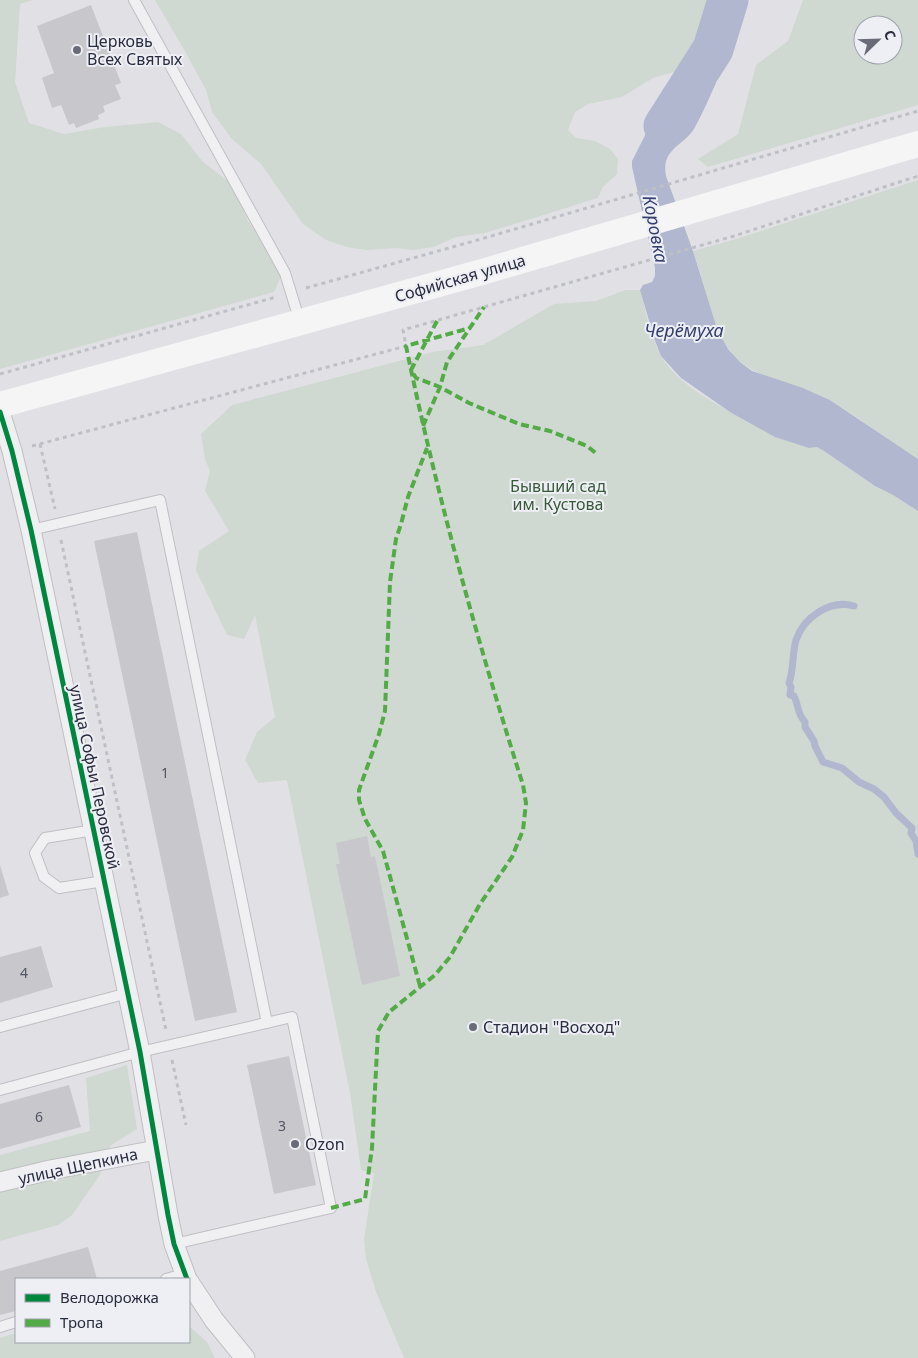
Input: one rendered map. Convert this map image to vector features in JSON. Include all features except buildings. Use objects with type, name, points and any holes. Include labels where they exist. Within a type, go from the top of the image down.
[{"type":"main road","name":"Софийская улица","points":[[0,405],[301,323],[608,236],[918,144]]},
{"type":"street","name":"улица Софьи Перовской","points":[[0,412],[12,451],[31,530],[128,992],[174,1244],[187,1278]]},
{"type":"street","name":"улица Щепкина","points":[[0,1182],[50,1170],[156,1150]]},
{"type":"street","name":"улица Софьи Перовской","points":[[190,1283],[214,1320],[245,1358]]},
{"type":"lane","points":[[134,0],[285,273],[301,323]]},
{"type":"lane","points":[[31,530],[160,500],[267,1023]]},
{"type":"lane","points":[[94,830],[45,838],[35,853],[44,877],[59,888],[104,880]]},
{"type":"lane","points":[[0,1027],[128,992]]},
{"type":"lane","points":[[0,1090],[140,1052],[292,1017],[330,1208],[174,1244]]},
{"type":"lane","points":[[0,1327],[15,1322]]},
{"type":"path","points":[[0,374],[598,205],[918,111]]},
{"type":"path","points":[[12,451],[406,346],[403,330],[734,236],[918,176]]},
{"type":"path","points":[[40,444],[186,1125]]},
{"type":"green space","points":[[0,0],[33,0],[20,4],[15,82],[29,123],[64,134],[105,127],[158,122],[181,134],[203,162],[233,185],[248,221],[272,255],[281,277],[274,292],[0,369]]},
{"type":"green space","points":[[155,0],[715,0],[711,22],[684,69],[653,78],[622,97],[588,104],[575,112],[568,130],[576,138],[595,141],[610,149],[618,159],[617,174],[603,187],[598,198],[485,233],[456,237],[434,247],[413,250],[396,248],[367,250],[347,247],[326,240],[303,224],[261,164],[232,139],[212,112],[206,90]]},
{"type":"green space","points":[[803,0],[918,0],[918,105],[708,167],[698,159],[738,134],[756,65],[788,41]]},
{"type":"green space","points":[[918,180],[918,459],[832,401],[819,394],[762,375],[738,360],[728,348],[716,326],[693,251]]},
{"type":"green space","name":"Бывший сад им. Кустова","points":[[625,290],[640,290],[651,332],[661,356],[672,371],[688,385],[707,398],[750,421],[809,448],[817,447],[875,486],[918,511],[918,1358],[404,1358],[376,1292],[366,1259],[364,1240],[374,1173],[361,1170],[350,1093],[287,780],[258,783],[245,760],[257,732],[275,717],[255,615],[244,639],[227,635],[196,570],[199,551],[229,531],[205,491],[210,471],[205,459],[201,434],[232,405],[433,352],[483,345],[554,304],[596,301]]},
{"type":"green space","points":[[127,1065],[137,1129],[110,1146],[100,1175],[72,1215],[58,1225],[0,1241],[0,1155],[90,1131],[86,1078]]},
{"type":"green space","points":[[190,1327],[207,1342],[215,1358],[0,1358],[0,1338],[15,1333],[15,1343],[190,1343]]},
{"type":"water","name":"Черёмуха","points":[[675,76],[716,83],[694,129],[669,154],[665,167],[666,176],[694,254],[717,329],[728,349],[752,371],[803,388],[830,400],[918,459],[918,511],[875,486],[817,447],[809,448],[775,437],[730,412],[681,378],[661,356],[640,290],[643,285],[652,282],[655,276],[655,268],[632,161]]},
{"type":"waterway","name":"Коровка","points":[[664,126],[713,49],[728,0]]},
{"type":"waterway","points":[[854,606],[836,605],[827,608],[812,617],[805,624],[796,640],[789,683],[791,687],[790,695],[794,696],[805,722],[805,727],[814,741],[823,762],[842,768],[859,782],[874,789],[884,797],[896,813],[912,828],[911,833],[916,841],[918,854]]},
{"type":"marked path","points":[[423,426],[440,387],[447,362],[484,307]]},
{"type":"marked path","points":[[437,321],[411,370],[416,378],[440,387],[469,403],[519,424],[550,431],[587,446],[597,454]]},
{"type":"marked path","points":[[331,1208],[365,1199],[372,1148],[378,1031],[389,1012],[435,975],[450,957],[480,904],[512,857],[523,830],[526,803],[523,785],[459,567],[431,457],[406,346],[470,328]]},
{"type":"marked path","points":[[420,986],[383,851],[365,819],[359,800],[359,790],[385,711],[390,582],[396,539],[408,497],[427,448]]},
{"type":"cycle path","points":[[0,412],[12,451],[31,530],[140,1052],[174,1244],[187,1278]]},
{"type":"place","name":"Церковь Всех Святых","points":[[77,50]]},
{"type":"place","name":"Стадион \"Восход\"","points":[[473,1027]]},
{"type":"place","name":"Ozon","points":[[295,1144]]}]
